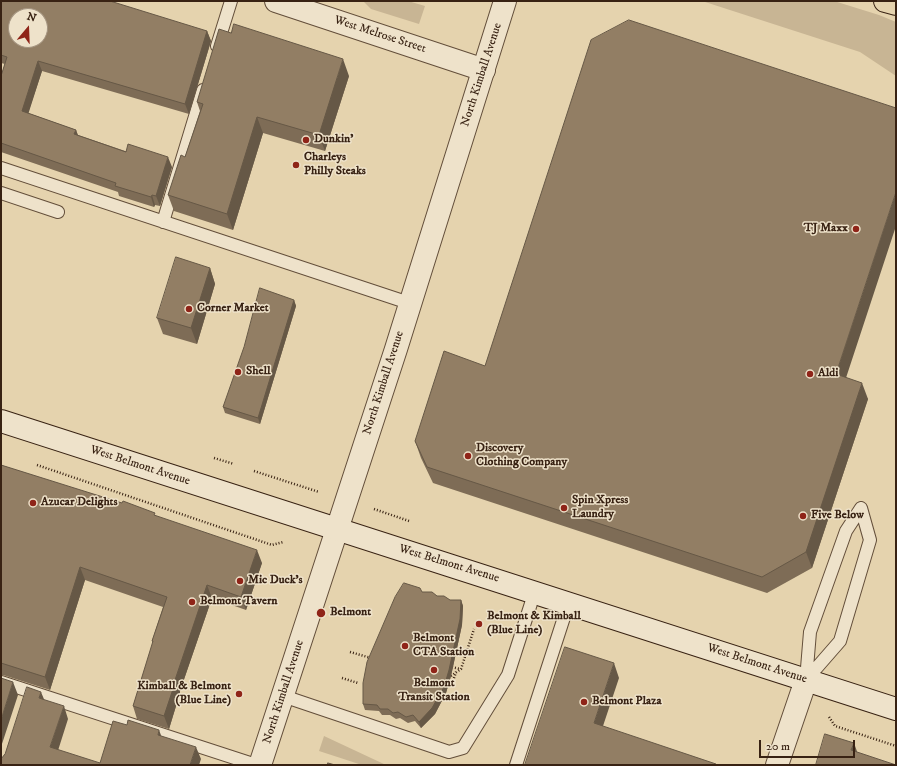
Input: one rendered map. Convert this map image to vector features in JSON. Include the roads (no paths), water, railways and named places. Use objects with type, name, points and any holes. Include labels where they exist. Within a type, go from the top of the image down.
[{"type":"highway","points":[[885,1],[896,4]]},
{"type":"street","name":"West Melrose Street","points":[[276,1],[334,10],[484,70]]},
{"type":"street","name":"North Kimball Avenue","points":[[260,765],[337,530],[506,1]]},
{"type":"street","name":"West Belmont Avenue","points":[[1,421],[337,530],[535,591],[896,709]]},
{"type":"street","points":[[778,765],[806,680]]},
{"type":"lane","points":[[215,54],[231,1]]},
{"type":"lane","points":[[162,222],[208,77]]},
{"type":"lane","points":[[1,168],[409,304]]},
{"type":"lane","points":[[1,194],[58,212]]},
{"type":"lane","points":[[861,508],[870,540],[840,641],[806,680],[810,632],[846,531],[861,508]]},
{"type":"lane","points":[[283,696],[449,752],[463,748],[508,675],[535,591]]},
{"type":"lane","points":[[516,765],[569,602]]},
{"type":"lane","points":[[1,682],[26,694],[256,765]]},
{"type":"place","name":"Dunkin'","points":[[306,140]]},
{"type":"place","name":"Charleys Philly Steaks","points":[[296,165]]},
{"type":"place","name":"TJ Maxx","points":[[856,229]]},
{"type":"place","name":"Corner Market","points":[[189,309]]},
{"type":"place","name":"Shell","points":[[238,372]]},
{"type":"place","name":"Aldi","points":[[810,374]]},
{"type":"place","name":"Discovery Clothing Company","points":[[468,456]]},
{"type":"place","name":"Azucar Delights","points":[[33,503]]},
{"type":"place","name":"Spin Xpress Laundry","points":[[564,508]]},
{"type":"place","name":"Five Below","points":[[803,516]]},
{"type":"place","name":"Mic Duck's","points":[[240,581]]},
{"type":"place","name":"Belmont Tavern","points":[[192,602]]},
{"type":"place","name":"Belmont","points":[[321,613]]},
{"type":"place","name":"Belmont & Kimball (Blue Line)","points":[[479,624]]},
{"type":"place","name":"Belmont CTA Station","points":[[405,646]]},
{"type":"place","name":"Belmont Transit Station","points":[[434,670]]},
{"type":"place","name":"Kimball & Belmont (Blue Line)","points":[[239,694]]},
{"type":"place","name":"Belmont Plaza","points":[[584,702]]}]
